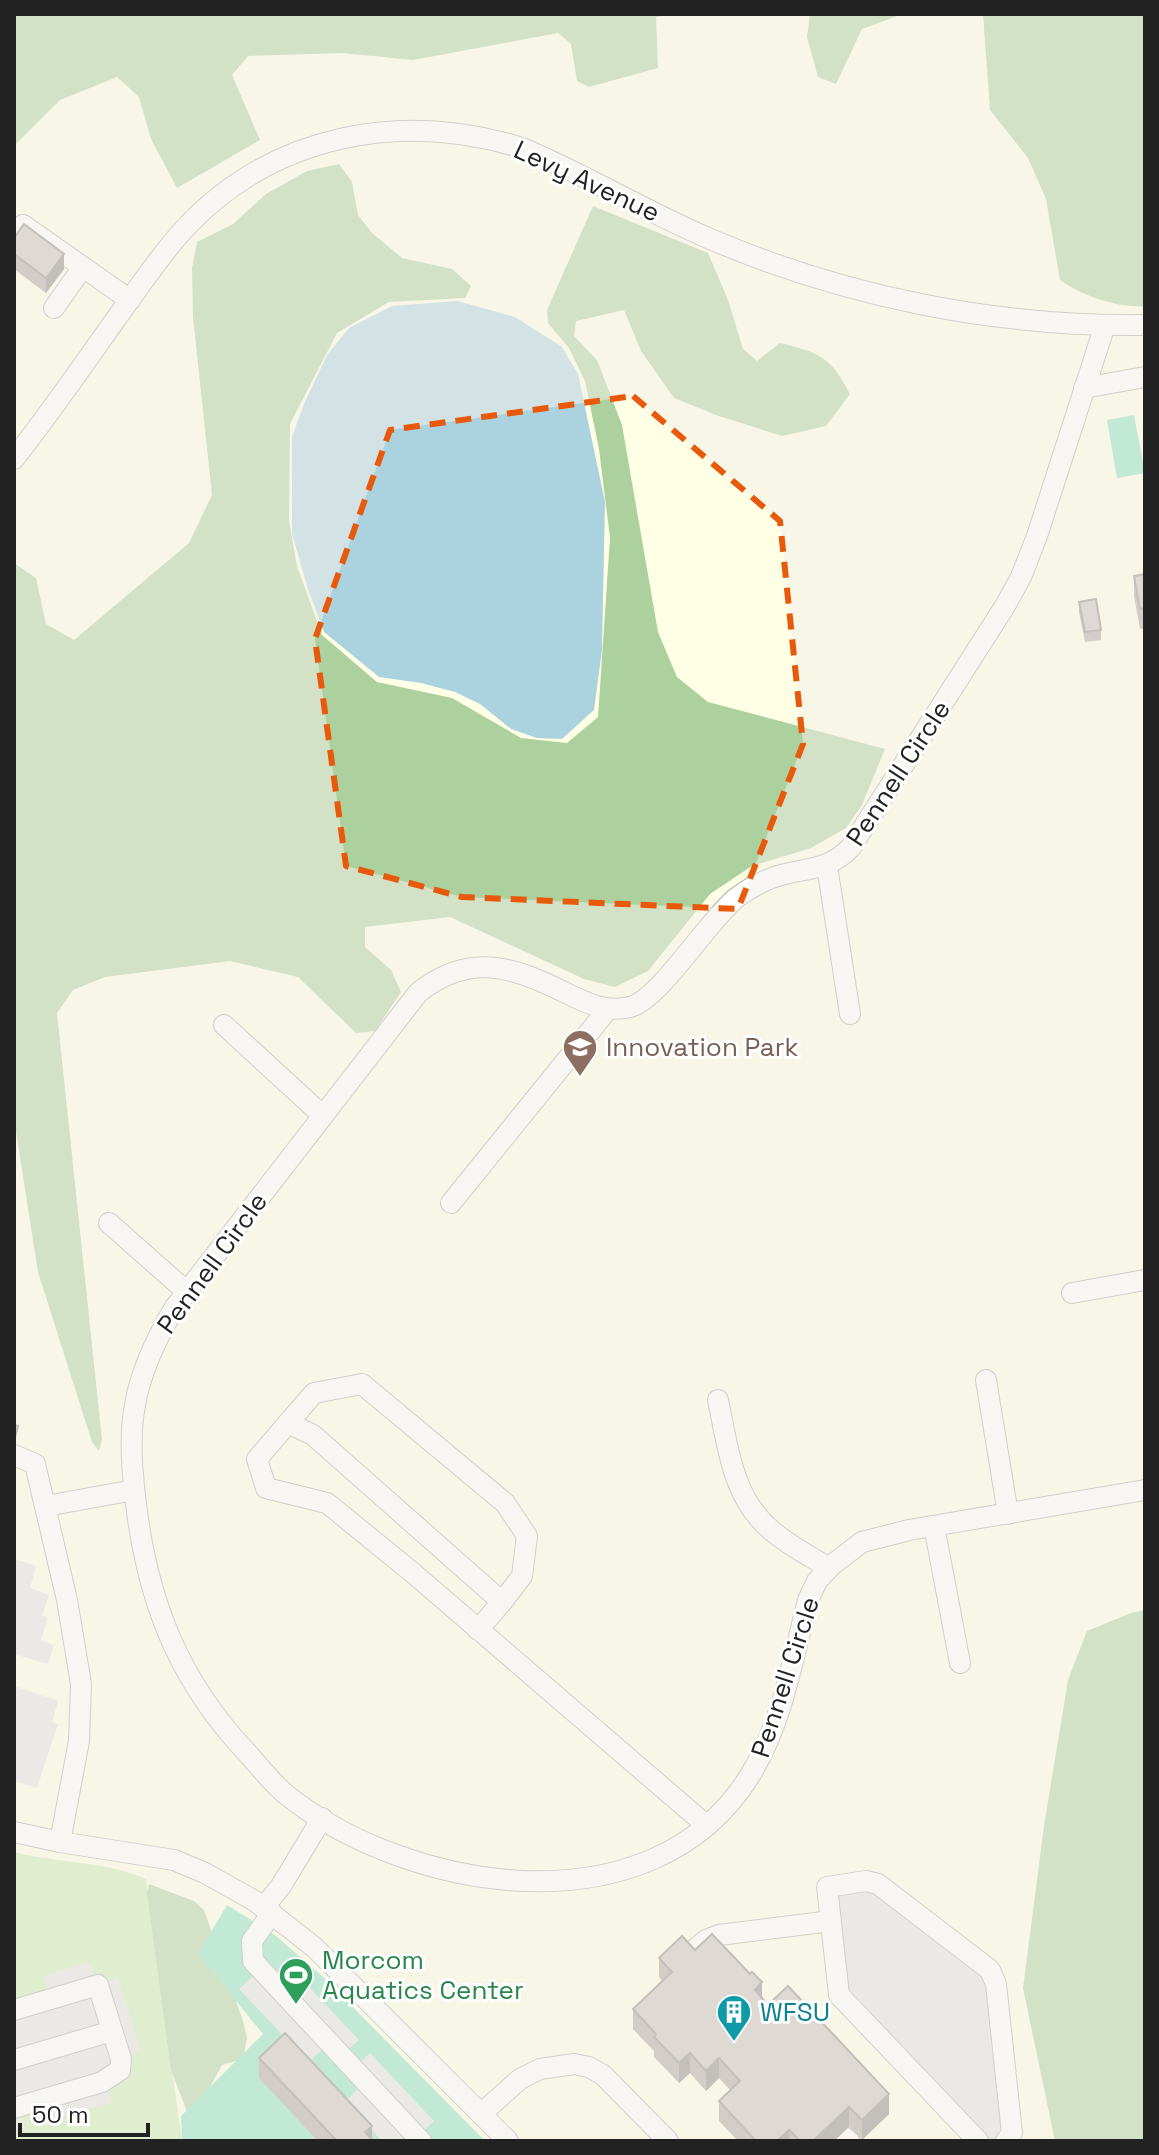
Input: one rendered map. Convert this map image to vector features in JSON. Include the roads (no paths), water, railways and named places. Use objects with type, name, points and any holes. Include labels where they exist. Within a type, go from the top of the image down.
[{"type":"street","name":"Levy Avenue","points":[[14,459],[160,259],[201,212],[262,169],[321,143],[353,135],[419,129],[491,138],[522,148],[706,237],[817,278],[872,293],[965,312],[1105,325],[1145,325]]},
{"type":"street","points":[[14,236],[23,225],[130,300]]},
{"type":"street","points":[[54,308],[83,267]]},
{"type":"street","name":"Pennell Circle","points":[[1105,325],[1037,536],[1013,592],[851,847],[827,866],[768,879],[744,892],[721,912],[643,1001],[632,1007],[608,1009],[585,1002],[537,978],[502,967],[482,966],[447,974],[431,982],[404,1008],[161,1330],[141,1377],[131,1430],[134,1490],[157,1606],[173,1648],[199,1695],[223,1728],[286,1795],[371,1846],[405,1860],[486,1876],[535,1881],[596,1877],[671,1850],[706,1825],[731,1801],[761,1757],[778,1711],[808,1600],[817,1581],[862,1542],[934,1526],[1145,1490]]},
{"type":"street","points":[[1084,388],[1145,377]]},
{"type":"street","points":[[827,866],[850,1014]]},
{"type":"street","points":[[451,1203],[608,1009]]},
{"type":"street","points":[[224,1025],[322,1115]]},
{"type":"street","points":[[109,1223],[187,1292]]},
{"type":"street","points":[[1072,1293],[1145,1280]]},
{"type":"street","points":[[986,1380],[1008,1514]]},
{"type":"street","points":[[478,1630],[522,1576],[527,1536],[505,1503],[362,1384],[314,1393],[257,1459],[266,1488],[327,1503],[706,1825]]},
{"type":"street","points":[[718,1400],[734,1475],[746,1502],[771,1530],[829,1568]]},
{"type":"street","points":[[288,1423],[313,1435],[502,1602]]},
{"type":"street","points":[[14,1455],[35,1464],[72,1625],[81,1684],[79,1741],[60,1842]]},
{"type":"street","points":[[46,1506],[134,1490]]},
{"type":"street","points":[[934,1526],[960,1663]]},
{"type":"street","points":[[322,1818],[252,1941],[253,1961],[421,2141]]},
{"type":"street","points":[[14,1832],[174,1860],[205,1873],[268,1910],[314,1947],[494,2127]]},
{"type":"street","points":[[978,2141],[839,1995],[827,1887],[866,1881],[878,1884],[990,1970],[996,1984],[1012,2133],[1006,2141]]},
{"type":"street","points":[[687,1956],[706,1940],[719,1935],[831,1921]]},
{"type":"street","points":[[14,2108],[113,2077],[120,2070],[121,2059],[98,1985],[15,2007]]},
{"type":"street","points":[[14,2060],[112,2031]]},
{"type":"street","points":[[478,2141],[494,2127],[520,2079],[540,2069],[574,2064],[589,2067],[603,2075],[668,2141]]},
{"type":"water","points":[[457,301],[515,317],[562,347],[578,374],[605,502],[602,650],[594,710],[562,739],[537,738],[511,729],[480,704],[455,692],[379,677],[324,632],[292,534],[292,437],[327,355],[349,328],[392,306]]},
{"type":"place","name":"Innovation Park","points":[[580,1078]]},
{"type":"place","name":"Morcom Aquatics Center","points":[[296,2006]]},
{"type":"place","name":"WFSU","points":[[734,2043]]}]
